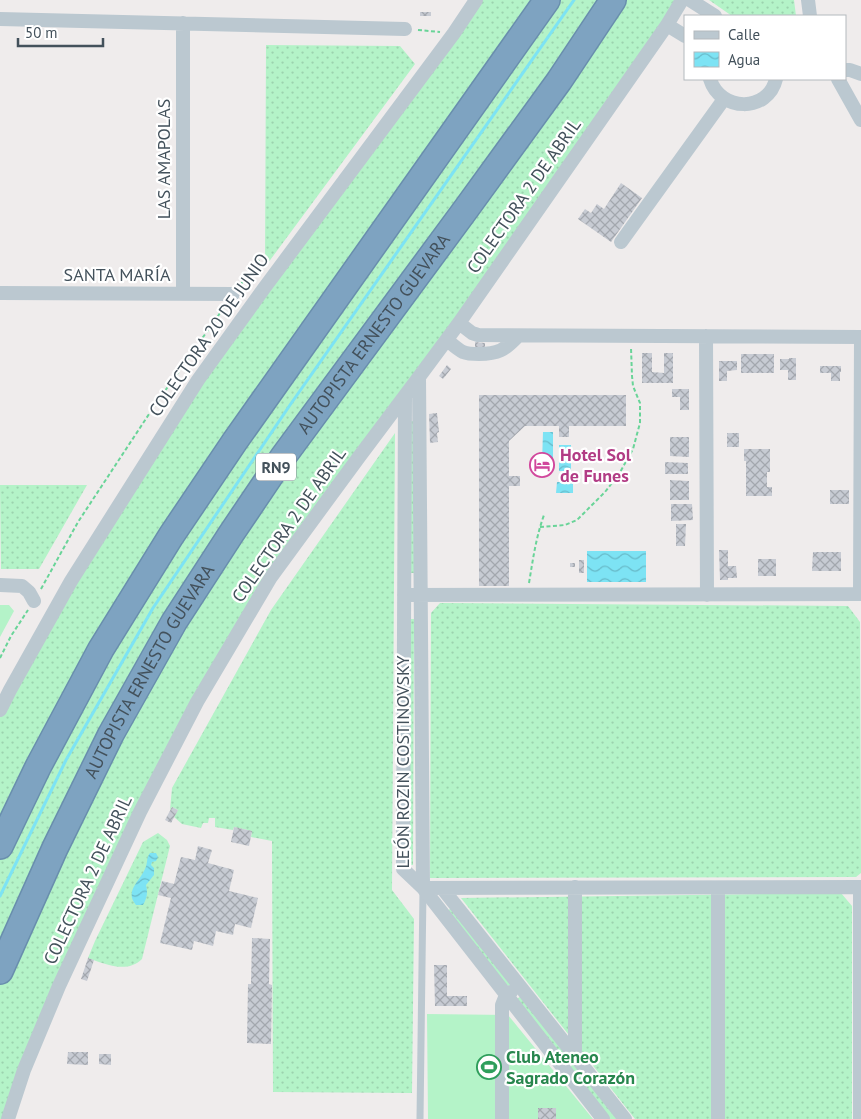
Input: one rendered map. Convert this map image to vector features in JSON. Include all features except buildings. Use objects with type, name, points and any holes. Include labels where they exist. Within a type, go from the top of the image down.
[{"type":"highway","name":"RN9","points":[[0,846],[38,767],[97,658],[171,536],[235,441],[547,0]]},
{"type":"highway","name":"AUTOPISTA ERNESTO GUEVARA","points":[[0,971],[55,848],[103,751],[174,622],[283,457],[542,105],[613,0]]},
{"type":"street","name":"COLECTORA 20 DE JUNIO","points":[[0,710],[71,581],[198,380],[265,286],[454,33],[476,0]]},
{"type":"street","name":"COLECTORA 2 DE ABRIL","points":[[8,1119],[24,1070],[59,986],[140,812],[197,702],[272,577],[447,340],[682,0]]},
{"type":"street","points":[[690,0],[713,15]]},
{"type":"street","points":[[808,0],[810,15]]},
{"type":"street","points":[[0,18],[405,29]]},
{"type":"street","name":"LAS AMAPOLAS","points":[[183,23],[183,294]]},
{"type":"street","points":[[666,25],[684,35]]},
{"type":"street","points":[[710,80],[717,92],[724,98],[733,103],[743,105],[763,98],[770,91],[776,80]]},
{"type":"street","points":[[839,80],[861,120]]},
{"type":"street","points":[[622,242],[724,98]]},
{"type":"street","name":"SANTA MARÍA","points":[[0,292],[233,294]]},
{"type":"street","points":[[404,595],[860,594],[861,337],[518,336],[474,334],[459,323]]},
{"type":"street","points":[[447,340],[465,352],[472,354],[494,353],[508,347],[518,336]]},
{"type":"street","points":[[706,336],[707,595]]},
{"type":"street","name":"LEÓN ROZIN COSTINOVSKY","points":[[419,377],[423,888]]},
{"type":"street","name":"LEÓN ROZIN COSTINOVSKY","points":[[405,397],[403,869],[423,888]]},
{"type":"street","points":[[0,586],[22,586],[29,592],[34,602]]},
{"type":"street","points":[[423,888],[860,888],[860,1119]]},
{"type":"street","points":[[423,888],[603,1119]]},
{"type":"street","points":[[442,888],[625,1119]]},
{"type":"street","points":[[575,888],[575,1056]]},
{"type":"street","points":[[718,888],[718,1119]]},
{"type":"street","points":[[502,1119],[502,1005],[506,995],[520,986]]},
{"type":"street","points":[[561,1065],[575,1056]]},
{"type":"lane","points":[[420,1119],[423,888]]},
{"type":"path","points":[[405,29],[454,33]]},
{"type":"path","points":[[0,658],[11,636],[44,586],[78,522],[155,404],[260,259]]},
{"type":"path","points":[[540,527],[565,525],[576,520],[605,492],[619,474],[633,449],[640,423],[640,403],[633,386],[631,336]]},
{"type":"path","points":[[528,595],[533,554],[544,514]]},
{"type":"green space","points":[[476,0],[682,0],[271,577],[140,812],[8,1119],[0,1119],[0,710],[127,490]]},
{"type":"green space","points":[[709,0],[794,0],[796,15],[731,15]]},
{"type":"green space","points":[[266,45],[400,46],[415,64],[265,267]]},
{"type":"green space","points":[[409,421],[413,421],[414,573],[410,573]]},
{"type":"green space","points":[[395,433],[392,890],[414,919],[412,1093],[273,1092],[272,841],[251,837],[252,831],[234,827],[233,830],[215,827],[215,818],[209,818],[208,823],[203,823],[201,828],[182,824],[174,817],[178,810],[172,807],[170,810],[172,788],[271,610]]},
{"type":"green space","points":[[0,485],[87,485],[39,569],[1,569]]},
{"type":"green space","points":[[440,603],[848,606],[860,622],[861,873],[856,877],[430,878],[431,613]]},
{"type":"green space","points":[[0,605],[9,605],[14,611],[0,637]]},
{"type":"green space","points":[[409,619],[414,619],[413,865],[409,865]]},
{"type":"green space","points":[[158,833],[167,840],[170,846],[142,959],[136,964],[123,967],[109,965],[88,958],[143,842]]},
{"type":"green space","points":[[841,893],[852,906],[852,1119],[635,1119],[461,898]]},
{"type":"green space","points":[[453,907],[511,984],[510,986],[505,985],[447,911]]},
{"type":"green space","points":[[521,996],[566,1054],[563,1057],[560,1056],[517,999]]},
{"type":"green space","name":"Club Ateneo Sagrado Corazón","points":[[427,1014],[508,1015],[593,1119],[428,1119]]},
{"type":"green space","points":[[573,1064],[619,1119],[610,1119],[571,1069]]},
{"type":"water","points":[[543,432],[553,432],[553,463],[542,463]]},
{"type":"water","points":[[559,445],[571,445],[571,471],[559,471]]},
{"type":"water","points":[[557,482],[573,482],[573,493],[556,493]]},
{"type":"water","points":[[587,551],[646,551],[646,582],[587,582]]},
{"type":"water","points":[[150,853],[156,853],[158,857],[151,865],[154,868],[154,875],[146,885],[147,895],[143,905],[136,905],[133,900],[132,891],[145,869]]},
{"type":"waterway","points":[[0,896],[66,760],[153,608],[290,405],[574,0]]},
{"type":"place","name":"Hotel Sol de Funes","points":[[542,465]]},
{"type":"place","name":"Club Ateneo Sagrado Corazón","points":[[489,1067]]}]
